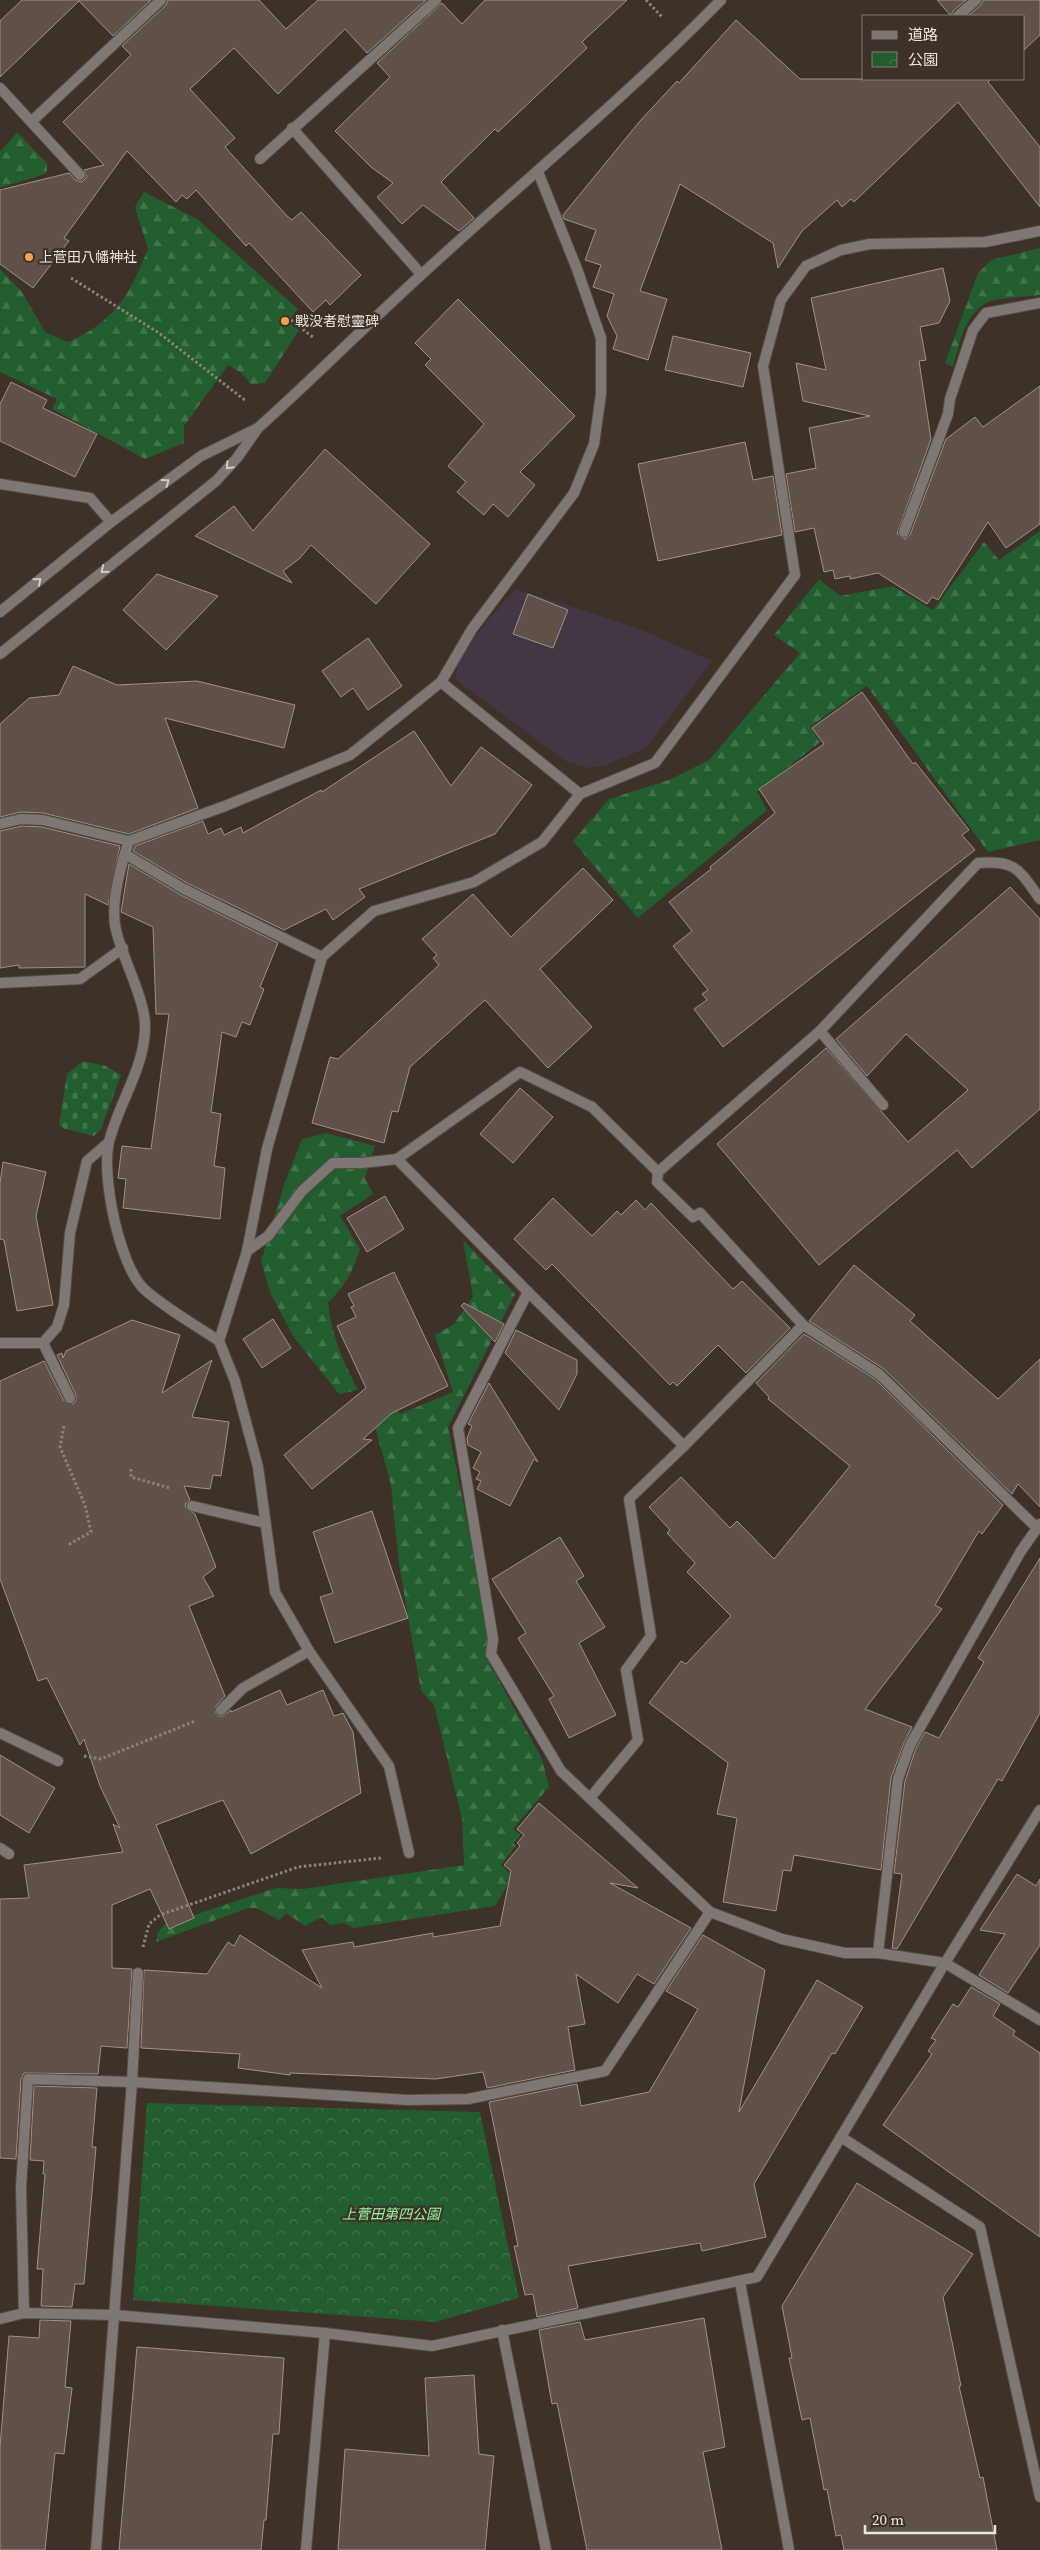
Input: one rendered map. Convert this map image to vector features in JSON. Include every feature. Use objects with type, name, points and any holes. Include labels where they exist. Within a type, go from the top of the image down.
[{"type":"street","points":[[32,121],[161,0]]},
{"type":"street","points":[[260,159],[292,128],[436,0]]},
{"type":"street","points":[[0,654],[216,481],[237,458],[258,428],[421,274],[538,172],[683,38],[721,0]]},
{"type":"street","points":[[959,15],[976,0]]},
{"type":"street","points":[[0,88],[80,175]]},
{"type":"street","points":[[292,128],[421,274]]},
{"type":"street","points":[[0,824],[21,819],[43,820],[129,841],[225,806],[350,754],[441,682],[472,629],[574,494],[594,444],[601,394],[601,338],[577,269],[538,172]]},
{"type":"street","points":[[218,1341],[247,1251],[267,1149],[322,957],[374,911],[474,882],[542,842],[580,794],[655,763],[795,575],[763,366],[781,300],[806,266],[840,250],[870,244],[985,242],[1040,231]]},
{"type":"street","points":[[904,532],[944,424],[950,398],[974,330],[986,313],[1040,303]]},
{"type":"street","points":[[0,612],[111,522],[201,456],[258,428]]},
{"type":"street","points":[[0,484],[90,498],[111,522]]},
{"type":"street","points":[[441,682],[580,794]]},
{"type":"street","points":[[129,841],[117,882],[116,929],[145,1020],[144,1046],[108,1143],[109,1193],[116,1231],[129,1266],[144,1288],[218,1341],[235,1381],[258,1467],[275,1592],[309,1651],[389,1766],[409,1853]]},
{"type":"street","points":[[125,854],[184,889],[322,957]]},
{"type":"street","points":[[878,1953],[898,1779],[910,1745],[1021,1551],[1039,1526],[879,1374],[803,1325],[700,1213],[693,1217],[657,1182],[658,1172],[820,1031],[978,864],[997,862],[1019,869],[1040,899]]},
{"type":"street","points":[[0,983],[80,979],[123,948]]},
{"type":"street","points":[[820,1031],[883,1105]]},
{"type":"street","points":[[247,1251],[268,1236],[302,1191],[333,1163],[362,1164],[397,1159],[520,1072],[592,1107],[658,1172]]},
{"type":"street","points":[[43,1344],[57,1327],[64,1305],[70,1233],[87,1161],[108,1143]]},
{"type":"street","points":[[397,1159],[684,1446]]},
{"type":"street","points":[[528,1292],[458,1428],[493,1639],[491,1654],[561,1771],[710,1912],[782,1940],[845,1953],[878,1953],[945,1963],[1040,2020]]},
{"type":"street","points":[[590,1798],[638,1740],[626,1670],[651,1636],[629,1498],[684,1446],[803,1325]]},
{"type":"street","points":[[0,1343],[43,1344]]},
{"type":"street","points":[[43,1344],[70,1398]]},
{"type":"street","points":[[192,1506],[265,1523]]},
{"type":"street","points":[[221,1710],[242,1688],[309,1651]]},
{"type":"street","points":[[0,1733],[58,1761]]},
{"type":"street","points":[[0,2319],[24,2313],[114,2315],[325,2333],[432,2346],[757,2277],[945,1963],[1040,1810]]},
{"type":"street","points":[[24,2313],[21,2187],[28,2079],[132,2082],[407,2100],[468,2099],[605,2071],[710,1912]]},
{"type":"street","points":[[96,2550],[132,2082],[138,1973]]},
{"type":"street","points":[[841,2137],[980,2227],[1040,2497]]},
{"type":"street","points":[[740,2282],[789,2550]]},
{"type":"street","points":[[502,2330],[546,2550]]},
{"type":"street","points":[[306,2550],[325,2333]]},
{"type":"path","points":[[71,278],[159,333],[252,405]]},
{"type":"path","points":[[291,320],[314,338]]},
{"type":"path","points":[[68,1545],[91,1532],[85,1505],[60,1447],[70,1398]]},
{"type":"path","points":[[131,1469],[131,1477],[194,1495],[192,1506]]},
{"type":"path","points":[[58,1761],[68,1754],[101,1759],[221,1710]]},
{"type":"path","points":[[146,1931],[149,1924],[160,1914],[298,1867],[388,1857]]},
{"type":"shaded area","points":[[516,589],[637,628],[712,661],[646,748],[604,766],[589,768],[567,762],[456,680],[458,659],[490,618]]},
{"type":"green space","points":[[17,132],[47,163],[47,173],[0,188],[0,152]]},
{"type":"green space","points":[[144,192],[197,219],[298,309],[288,322],[299,330],[265,383],[251,384],[240,372],[228,365],[184,426],[184,443],[145,459],[52,409],[57,399],[0,372],[0,269],[22,292],[45,332],[68,342],[84,334],[98,325],[119,305],[134,280],[148,249],[135,207]]},
{"type":"green space","points":[[1040,248],[1040,295],[991,301],[979,308],[967,323],[960,340],[953,367],[945,363],[978,273],[991,260]]},
{"type":"green space","points":[[1040,531],[1040,840],[988,852],[867,686],[810,727],[820,742],[757,792],[767,810],[638,918],[573,841],[609,799],[669,780],[709,760],[800,653],[774,635],[819,579],[840,596],[893,586],[933,610],[984,542],[999,560]]},
{"type":"green space","points":[[83,1061],[106,1066],[121,1075],[101,1129],[94,1136],[65,1129],[59,1125],[67,1074]]},
{"type":"green space","points":[[326,1133],[375,1146],[365,1178],[373,1194],[340,1216],[360,1249],[348,1278],[328,1302],[338,1348],[358,1390],[339,1394],[293,1336],[270,1292],[261,1261],[284,1185],[302,1139]]},
{"type":"green space","points":[[463,1240],[515,1294],[448,1427],[490,1636],[486,1657],[542,1759],[549,1787],[513,1829],[521,1835],[513,1843],[516,1846],[501,1865],[513,1876],[495,1906],[353,1928],[345,1923],[330,1925],[322,1917],[305,1926],[286,1913],[279,1920],[256,1908],[248,1908],[156,1942],[158,1932],[164,1925],[276,1888],[303,1889],[464,1865],[462,1818],[434,1705],[421,1691],[399,1564],[391,1485],[369,1405],[391,1398],[400,1414],[453,1392],[435,1335],[454,1324],[473,1297]]},
{"type":"green space","name":"上菅田第四公園","points":[[147,2103],[480,2112],[519,2298],[435,2322],[133,2300]]},
{"type":"building","points":[[22,0],[151,0],[113,36],[79,1],[0,77],[0,21]]},
{"type":"building","points":[[168,0],[259,0],[286,29],[318,0],[426,0],[367,53],[345,29],[278,94],[234,48],[190,89],[235,138],[225,147],[287,216],[292,220],[301,212],[361,275],[330,305],[326,300],[313,312],[249,243],[246,246],[196,190],[187,199],[182,195],[176,202],[127,151],[64,238],[69,241],[33,288],[0,264],[0,190],[69,173],[75,180],[82,182],[87,177],[84,170],[104,165],[63,122],[131,55],[122,46],[166,5]]},
{"type":"building","points":[[485,0],[627,0],[582,42],[587,48],[498,132],[495,129],[441,182],[474,218],[459,231],[423,205],[402,224],[377,197],[393,183],[371,167],[335,131],[390,77],[377,63],[442,3],[462,24]]},
{"type":"building","points":[[937,0],[966,0],[953,11],[950,15]]},
{"type":"building","points":[[983,0],[1040,0],[1040,35],[1025,49],[1025,15],[969,15],[981,5]]},
{"type":"building","points":[[736,20],[800,79],[990,80],[988,82],[1040,147],[1040,207],[958,102],[854,202],[851,199],[842,207],[837,200],[802,231],[778,268],[773,243],[680,184],[640,291],[667,299],[648,360],[613,349],[617,336],[607,316],[614,294],[593,287],[601,265],[585,260],[596,230],[564,219],[563,215],[640,121],[677,81],[679,83]]},
{"type":"building","points":[[943,268],[950,301],[939,323],[920,327],[926,360],[919,361],[931,439],[897,534],[905,539],[910,535],[946,439],[975,417],[983,427],[1040,386],[1040,524],[1006,548],[988,522],[938,600],[932,597],[927,604],[878,573],[850,579],[850,576],[835,579],[833,570],[824,572],[814,528],[795,532],[786,474],[816,468],[809,428],[870,416],[803,401],[796,363],[826,370],[811,298]]},
{"type":"building","points":[[458,299],[575,416],[520,472],[535,485],[508,517],[493,504],[484,515],[457,492],[466,482],[448,466],[484,424],[425,365],[431,359],[415,343]]},
{"type":"building","points":[[673,336],[751,353],[743,387],[665,370]]},
{"type":"building","points":[[11,382],[47,400],[43,408],[97,434],[75,477],[0,441],[0,404]]},
{"type":"building","points":[[745,442],[753,480],[773,476],[782,535],[658,561],[638,464]]},
{"type":"building","points":[[325,449],[430,544],[376,604],[311,545],[299,559],[283,571],[292,583],[195,536],[234,506],[253,531]]},
{"type":"building","points":[[157,574],[218,596],[166,650],[123,610]]},
{"type":"building","points":[[528,594],[568,610],[553,648],[513,634]]},
{"type":"building","points":[[368,638],[402,686],[368,710],[353,688],[341,697],[322,671]]},
{"type":"building","points":[[73,666],[117,685],[197,681],[295,705],[284,748],[165,718],[198,808],[129,834],[43,813],[21,812],[0,817],[0,724],[29,698],[59,695]]},
{"type":"building","points":[[862,692],[913,764],[915,762],[969,830],[962,835],[975,850],[723,1047],[694,1009],[707,1000],[702,994],[708,990],[673,946],[692,931],[669,902],[711,869],[710,867],[775,813],[759,789],[824,744],[812,728]]},
{"type":"building","points":[[414,731],[451,786],[481,747],[532,785],[495,834],[359,889],[365,897],[333,920],[326,909],[284,930],[187,883],[133,851],[135,846],[203,821],[208,834],[221,828],[224,835],[241,827],[243,833],[321,790],[322,792]]},
{"type":"building","points":[[22,826],[42,827],[120,846],[108,905],[85,894],[85,967],[19,968],[19,965],[0,968],[0,831]]},
{"type":"building","points":[[129,864],[181,895],[278,943],[260,987],[264,989],[250,1025],[242,1022],[236,1037],[222,1032],[211,1112],[221,1114],[214,1166],[225,1168],[220,1219],[123,1208],[126,1179],[118,1178],[122,1146],[151,1149],[169,1014],[156,1014],[153,927],[121,912]]},
{"type":"building","points":[[583,868],[613,900],[540,969],[592,1027],[548,1068],[485,1000],[410,1067],[398,1112],[392,1111],[384,1143],[312,1123],[330,1057],[338,1059],[439,965],[433,958],[437,955],[422,939],[473,894],[511,937]]},
{"type":"building","points":[[1010,887],[1040,919],[1040,1109],[972,1168],[957,1150],[819,1265],[717,1144],[826,1048],[908,1142],[968,1090],[906,1034],[867,1076],[836,1039]]},
{"type":"building","points":[[520,1088],[553,1117],[513,1163],[480,1134]]},
{"type":"building","points":[[3,1162],[46,1172],[36,1216],[53,1305],[17,1311],[4,1240],[0,1239],[0,1183]]},
{"type":"building","points":[[385,1196],[404,1229],[367,1252],[347,1218]]},
{"type":"building","points":[[553,1198],[592,1236],[617,1211],[621,1215],[636,1200],[645,1210],[651,1203],[733,1289],[742,1281],[790,1328],[746,1373],[718,1345],[677,1386],[673,1382],[670,1385],[552,1264],[546,1270],[514,1239]]},
{"type":"building","points":[[854,1265],[915,1315],[910,1321],[998,1399],[1040,1359],[1040,1507],[1018,1484],[1012,1494],[884,1369],[809,1321]]},
{"type":"building","points":[[394,1272],[448,1386],[392,1413],[363,1439],[372,1440],[312,1489],[284,1455],[366,1388],[337,1326],[356,1317],[351,1307],[354,1306],[348,1294]]},
{"type":"building","points":[[464,1303],[504,1324],[495,1342],[461,1306]]},
{"type":"building","points":[[273,1319],[291,1348],[262,1368],[243,1339]]},
{"type":"building","points":[[132,1320],[180,1335],[162,1393],[212,1360],[192,1417],[229,1422],[221,1476],[213,1475],[210,1489],[184,1486],[190,1500],[185,1504],[186,1508],[195,1514],[216,1567],[203,1577],[214,1596],[189,1606],[225,1696],[216,1706],[215,1712],[219,1716],[223,1716],[231,1710],[231,1712],[280,1690],[287,1705],[323,1690],[334,1716],[343,1713],[353,1732],[361,1793],[251,1854],[223,1800],[156,1825],[194,1918],[169,1929],[150,1889],[112,1905],[112,1968],[132,1969],[127,2048],[101,2046],[98,2074],[24,2073],[21,2079],[16,2159],[0,2158],[0,1899],[29,1898],[24,1865],[123,1852],[113,1824],[120,1828],[100,1786],[84,1739],[80,1745],[47,1678],[38,1681],[0,1579],[0,1381],[44,1361],[64,1401],[73,1404],[76,1401],[76,1395],[57,1355],[62,1353],[63,1358],[66,1351]]},
{"type":"building","points":[[516,1330],[577,1360],[577,1374],[559,1410],[505,1353]]},
{"type":"building","points":[[804,1334],[875,1379],[1003,1505],[982,1534],[979,1531],[935,1605],[942,1609],[865,1709],[912,1727],[891,1778],[881,1870],[794,1855],[791,1871],[783,1870],[776,1911],[723,1902],[737,1818],[717,1814],[728,1763],[649,1703],[681,1661],[686,1664],[731,1616],[687,1572],[695,1563],[667,1533],[670,1530],[649,1507],[681,1477],[730,1528],[737,1521],[774,1559],[850,1466],[768,1399],[769,1397],[756,1383]]},
{"type":"building","points":[[489,1383],[538,1462],[534,1459],[510,1506],[477,1489],[481,1481],[476,1479],[480,1472],[473,1468],[481,1452],[468,1445],[467,1438],[472,1426],[468,1424]]},
{"type":"building","points":[[372,1511],[408,1618],[335,1643],[320,1597],[333,1593],[313,1532]]},
{"type":"building","points":[[560,1537],[584,1576],[576,1581],[605,1627],[579,1643],[616,1715],[569,1738],[549,1699],[554,1696],[518,1638],[526,1633],[492,1579]]},
{"type":"building","points":[[1040,1558],[1040,1713],[1002,1781],[998,1779],[897,1949],[892,1948],[902,1874],[894,1873],[905,1781],[916,1748],[925,1732],[939,1738],[984,1662],[978,1658]]},
{"type":"building","points":[[0,1755],[55,1788],[29,1833],[0,1815]]},
{"type":"building","points":[[539,1803],[638,1888],[610,1883],[691,1928],[654,1984],[637,1974],[618,2003],[576,1974],[585,2024],[568,2027],[575,2070],[487,2088],[483,2072],[436,2079],[290,2073],[290,2075],[238,2068],[240,2054],[141,2048],[144,1970],[207,1974],[228,1942],[234,1946],[240,1935],[322,1988],[302,1950],[353,1942],[354,1947],[433,1933],[433,1937],[500,1926],[511,1871],[504,1865],[520,1846],[517,1843],[524,1835],[517,1829]]},
{"type":"building","points":[[1017,1874],[1036,1886],[1040,1879],[1040,1945],[1008,1993],[979,1975],[1005,1934],[980,1930]]},
{"type":"building","points":[[703,1935],[765,1970],[739,2112],[817,1980],[863,2007],[835,2054],[832,2053],[754,2184],[766,2237],[702,2251],[700,2243],[568,2266],[578,2308],[537,2317],[533,2294],[525,2295],[514,2246],[518,2246],[489,2102],[577,2084],[581,2106],[649,2092],[698,2009],[666,1991]]},
{"type":"building","points":[[971,1987],[1000,2004],[993,2016],[1015,2031],[1013,2035],[1040,2053],[1040,2237],[883,2125],[932,2054],[928,2051],[936,2040],[931,2038],[953,2004],[958,2007]]},
{"type":"building","points":[[34,2086],[97,2088],[92,2147],[96,2147],[84,2284],[75,2284],[72,2307],[41,2306],[43,2269],[37,2269],[45,2174],[43,2174],[44,2161],[30,2160]]},
{"type":"building","points":[[857,2183],[973,2254],[943,2297],[961,2386],[959,2386],[980,2478],[983,2477],[997,2550],[844,2550],[841,2535],[836,2536],[827,2489],[824,2490],[810,2418],[802,2420],[789,2358],[792,2358],[782,2306]]},
{"type":"building","points":[[704,2318],[725,2447],[703,2452],[722,2550],[587,2550],[557,2403],[552,2404],[539,2330],[580,2322],[585,2340]]},
{"type":"building","points":[[40,2320],[71,2321],[65,2387],[72,2388],[64,2454],[55,2453],[45,2550],[0,2550],[0,2447],[9,2336],[39,2338]]},
{"type":"building","points":[[137,2347],[284,2358],[279,2434],[273,2434],[266,2520],[264,2520],[261,2550],[119,2550]]},
{"type":"building","points":[[474,2375],[479,2454],[494,2456],[485,2550],[338,2550],[345,2449],[429,2456],[425,2378]]},
{"type":"place","name":"上菅田八幡神社","points":[[29,257]]},
{"type":"place","name":"戰没者慰靈碑","points":[[285,321]]}]
